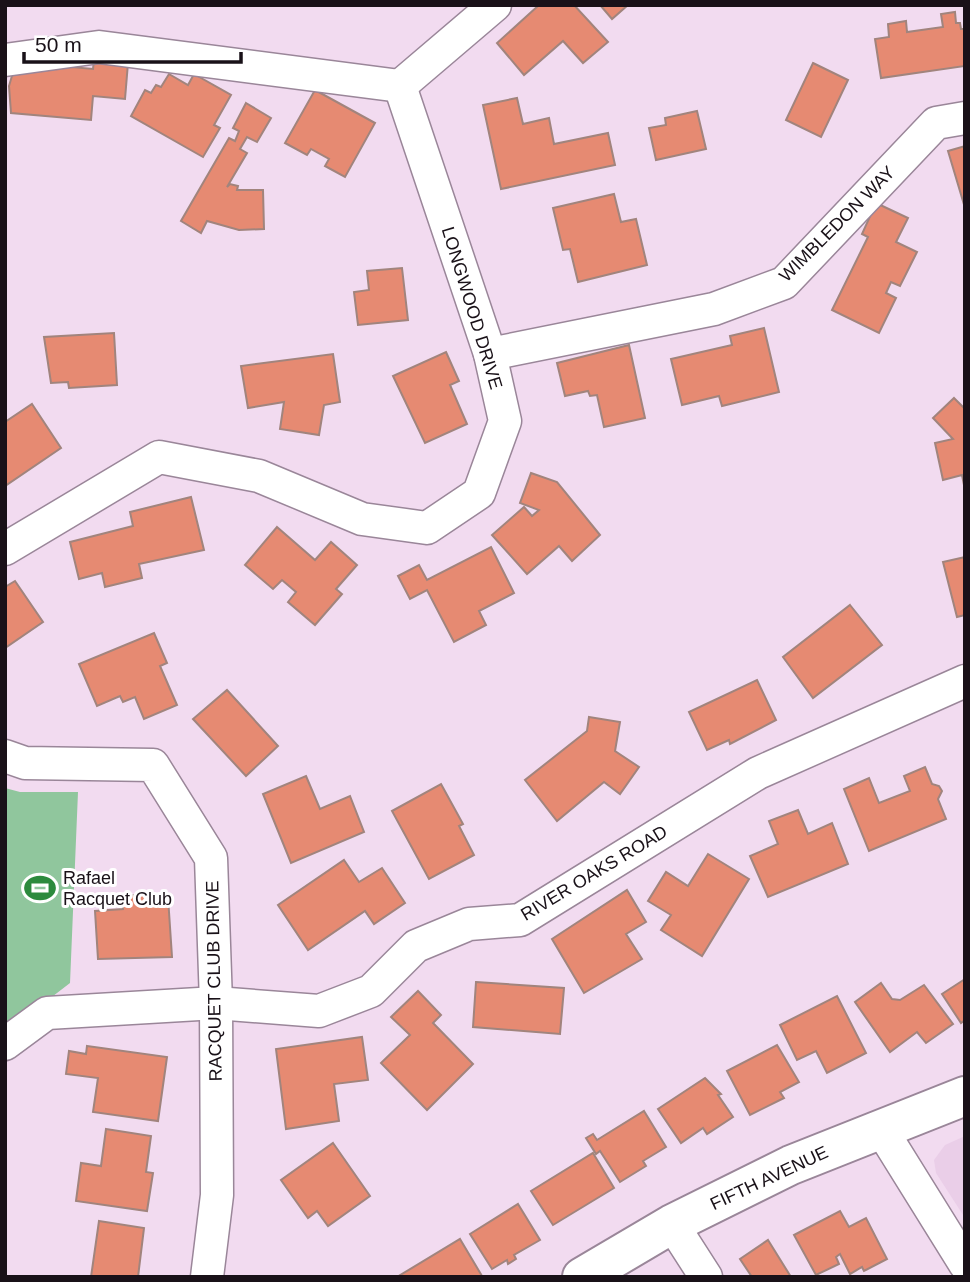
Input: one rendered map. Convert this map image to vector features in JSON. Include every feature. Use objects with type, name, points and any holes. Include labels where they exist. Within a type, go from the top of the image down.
[{"type":"street","points":[[5,60],[99,47],[400,86],[495,5]]},
{"type":"street","name":"LONGWOOD DRIVE","points":[[5,549],[159,457],[259,476],[362,519],[427,528],[479,492],[505,421],[490,354],[400,86]]},
{"type":"street","name":"WIMBLEDON WAY","points":[[490,354],[713,309],[784,283],[936,123],[965,118]]},
{"type":"street","name":"RIVER OAKS ROAD","points":[[5,1044],[47,1013],[216,1003],[319,1011],[370,991],[416,946],[469,924],[520,920],[758,773],[965,681]]},
{"type":"street","name":"RACQUET CLUB DRIVE","points":[[5,756],[25,763],[153,765],[211,858],[216,1003],[217,1195],[207,1277]]},
{"type":"street","name":"FIFTH AVENUE","points":[[582,1277],[672,1224],[791,1165],[965,1096]]},
{"type":"street","points":[[881,1129],[965,1264]]},
{"type":"street","points":[[672,1224],[706,1277]]},
{"type":"shaded area","points":[[965,1136],[965,1218],[936,1173],[934,1160],[945,1145]]},
{"type":"green space","name":"Rafael Racquet Club","points":[[5,788],[20,792],[78,792],[70,983],[5,1033]]},
{"type":"building","points":[[539,5],[574,5],[608,42],[583,63],[563,41],[524,75],[497,43]]},
{"type":"building","points":[[600,5],[628,5],[612,19]]},
{"type":"building","points":[[955,12],[956,23],[960,23],[961,29],[965,29],[965,66],[881,78],[875,39],[889,37],[888,24],[906,21],[907,32],[943,27],[941,14]]},
{"type":"building","points":[[94,60],[128,63],[125,99],[93,96],[91,120],[11,113],[9,86],[16,62],[93,69]]},
{"type":"building","points":[[813,63],[848,80],[821,137],[786,120]]},
{"type":"building","points":[[169,74],[188,85],[194,74],[231,95],[214,125],[220,128],[203,157],[131,116],[145,90],[151,93],[156,85],[161,87]]},
{"type":"building","points":[[315,90],[375,123],[345,177],[325,166],[329,159],[311,149],[307,155],[285,143]]},
{"type":"building","points":[[517,98],[523,124],[549,118],[554,144],[608,133],[615,165],[501,189],[483,105]]},
{"type":"building","points":[[246,103],[271,118],[257,142],[247,137],[240,149],[247,153],[227,187],[230,184],[238,186],[237,190],[263,190],[264,229],[239,230],[207,221],[201,233],[181,221],[229,138],[235,141],[239,131],[233,128]]},
{"type":"building","points":[[697,111],[706,149],[656,160],[649,128],[666,125],[665,118]]},
{"type":"building","points":[[965,146],[965,208],[948,151]]},
{"type":"building","points":[[614,194],[621,222],[636,219],[647,265],[578,282],[570,249],[563,250],[553,208]]},
{"type":"building","points":[[876,203],[908,218],[896,242],[917,252],[900,286],[891,282],[886,293],[896,298],[879,333],[832,310],[868,237],[862,234]]},
{"type":"building","points":[[402,268],[408,320],[358,325],[354,292],[369,290],[367,271]]},
{"type":"building","points":[[764,328],[779,392],[722,406],[719,396],[682,405],[671,359],[732,345],[730,336]]},
{"type":"building","points":[[114,333],[117,385],[69,388],[68,382],[51,383],[44,337]]},
{"type":"building","points":[[629,345],[645,418],[604,427],[597,395],[590,396],[588,391],[565,396],[557,363]]},
{"type":"building","points":[[446,352],[459,381],[450,385],[467,424],[425,443],[393,376]]},
{"type":"building","points":[[333,354],[340,402],[324,405],[319,435],[280,429],[284,402],[248,408],[241,366]]},
{"type":"building","points":[[954,398],[965,409],[965,490],[962,475],[943,480],[935,443],[953,439],[933,418]]},
{"type":"building","points":[[32,404],[61,448],[5,486],[5,422]]},
{"type":"building","points":[[531,473],[557,482],[600,535],[572,561],[559,546],[527,574],[492,535],[524,507],[532,516],[539,510],[520,503]]},
{"type":"building","points":[[191,497],[204,550],[139,564],[142,578],[105,587],[102,573],[79,579],[70,542],[133,526],[130,512]]},
{"type":"building","points":[[277,527],[315,560],[331,542],[357,565],[336,589],[342,594],[315,625],[288,602],[296,592],[282,580],[273,589],[245,565]]},
{"type":"building","points":[[491,547],[514,593],[479,611],[486,625],[454,642],[427,590],[410,599],[398,576],[419,565],[427,580]]},
{"type":"building","points":[[965,557],[965,615],[957,617],[943,562]]},
{"type":"building","points":[[15,581],[43,622],[5,648],[5,587]]},
{"type":"building","points":[[850,605],[882,645],[813,698],[783,657]]},
{"type":"building","points":[[154,633],[167,663],[160,666],[177,705],[144,719],[135,697],[123,702],[120,696],[97,706],[79,664]]},
{"type":"building","points":[[757,680],[776,720],[730,744],[729,740],[707,750],[689,712]]},
{"type":"building","points":[[227,690],[278,746],[246,776],[193,719]]},
{"type":"building","points":[[589,717],[620,722],[615,751],[639,767],[620,794],[604,782],[557,821],[525,780],[587,731]]},
{"type":"building","points":[[925,767],[932,784],[939,786],[942,791],[938,799],[946,819],[869,851],[844,789],[869,778],[879,803],[910,791],[904,776]]},
{"type":"building","points":[[306,776],[320,809],[350,796],[364,832],[291,863],[263,794]]},
{"type":"building","points":[[441,784],[463,824],[459,826],[474,855],[429,879],[392,811]]},
{"type":"building","points":[[798,810],[808,834],[832,823],[848,864],[768,897],[750,856],[778,844],[769,821]]},
{"type":"building","points":[[708,854],[749,879],[702,956],[661,930],[671,915],[648,901],[666,872],[688,886]]},
{"type":"building","points":[[344,860],[359,882],[382,868],[405,903],[374,924],[365,911],[308,950],[278,905]]},
{"type":"building","points":[[627,890],[646,922],[626,934],[642,959],[584,993],[552,939]]},
{"type":"building","points":[[149,894],[149,899],[168,897],[172,957],[98,959],[95,911],[123,909],[122,896]]},
{"type":"building","points":[[965,979],[965,1020],[961,1023],[942,994]]},
{"type":"building","points":[[476,982],[564,988],[560,1034],[473,1027]]},
{"type":"building","points":[[881,983],[892,999],[900,1000],[924,985],[953,1024],[926,1043],[917,1032],[890,1052],[855,1002]]},
{"type":"building","points":[[418,991],[441,1015],[433,1023],[473,1064],[427,1110],[381,1063],[410,1035],[391,1017]]},
{"type":"building","points":[[837,996],[866,1053],[827,1073],[816,1051],[797,1060],[780,1025]]},
{"type":"building","points":[[362,1037],[368,1080],[334,1084],[339,1121],[286,1129],[276,1049]]},
{"type":"building","points":[[777,1045],[799,1082],[780,1092],[784,1098],[750,1115],[727,1071]]},
{"type":"building","points":[[87,1046],[167,1057],[158,1121],[93,1112],[98,1078],[66,1074],[69,1051],[86,1054]]},
{"type":"building","points":[[705,1078],[721,1094],[718,1095],[733,1117],[707,1134],[703,1128],[681,1143],[658,1109]]},
{"type":"building","points":[[644,1111],[666,1147],[643,1161],[646,1166],[620,1182],[600,1151],[596,1154],[586,1138],[593,1134],[597,1140]]},
{"type":"building","points":[[106,1129],[151,1136],[146,1172],[153,1173],[147,1211],[76,1201],[81,1163],[101,1166]]},
{"type":"building","points":[[333,1143],[370,1196],[328,1226],[317,1211],[308,1218],[281,1180]]},
{"type":"building","points":[[593,1153],[614,1188],[553,1225],[531,1191]]},
{"type":"building","points":[[518,1204],[540,1240],[514,1255],[516,1259],[508,1264],[507,1260],[492,1269],[470,1234]]},
{"type":"building","points":[[840,1211],[849,1227],[866,1218],[887,1259],[864,1271],[862,1267],[850,1274],[840,1254],[836,1257],[839,1264],[816,1275],[794,1235]]},
{"type":"building","points":[[99,1221],[144,1228],[138,1277],[91,1277]]},
{"type":"building","points":[[460,1239],[482,1276],[397,1277]]},
{"type":"building","points":[[768,1240],[791,1277],[752,1277],[740,1259]]},
{"type":"place","name":"Rafael Racquet Club","points":[[40,888]]}]
